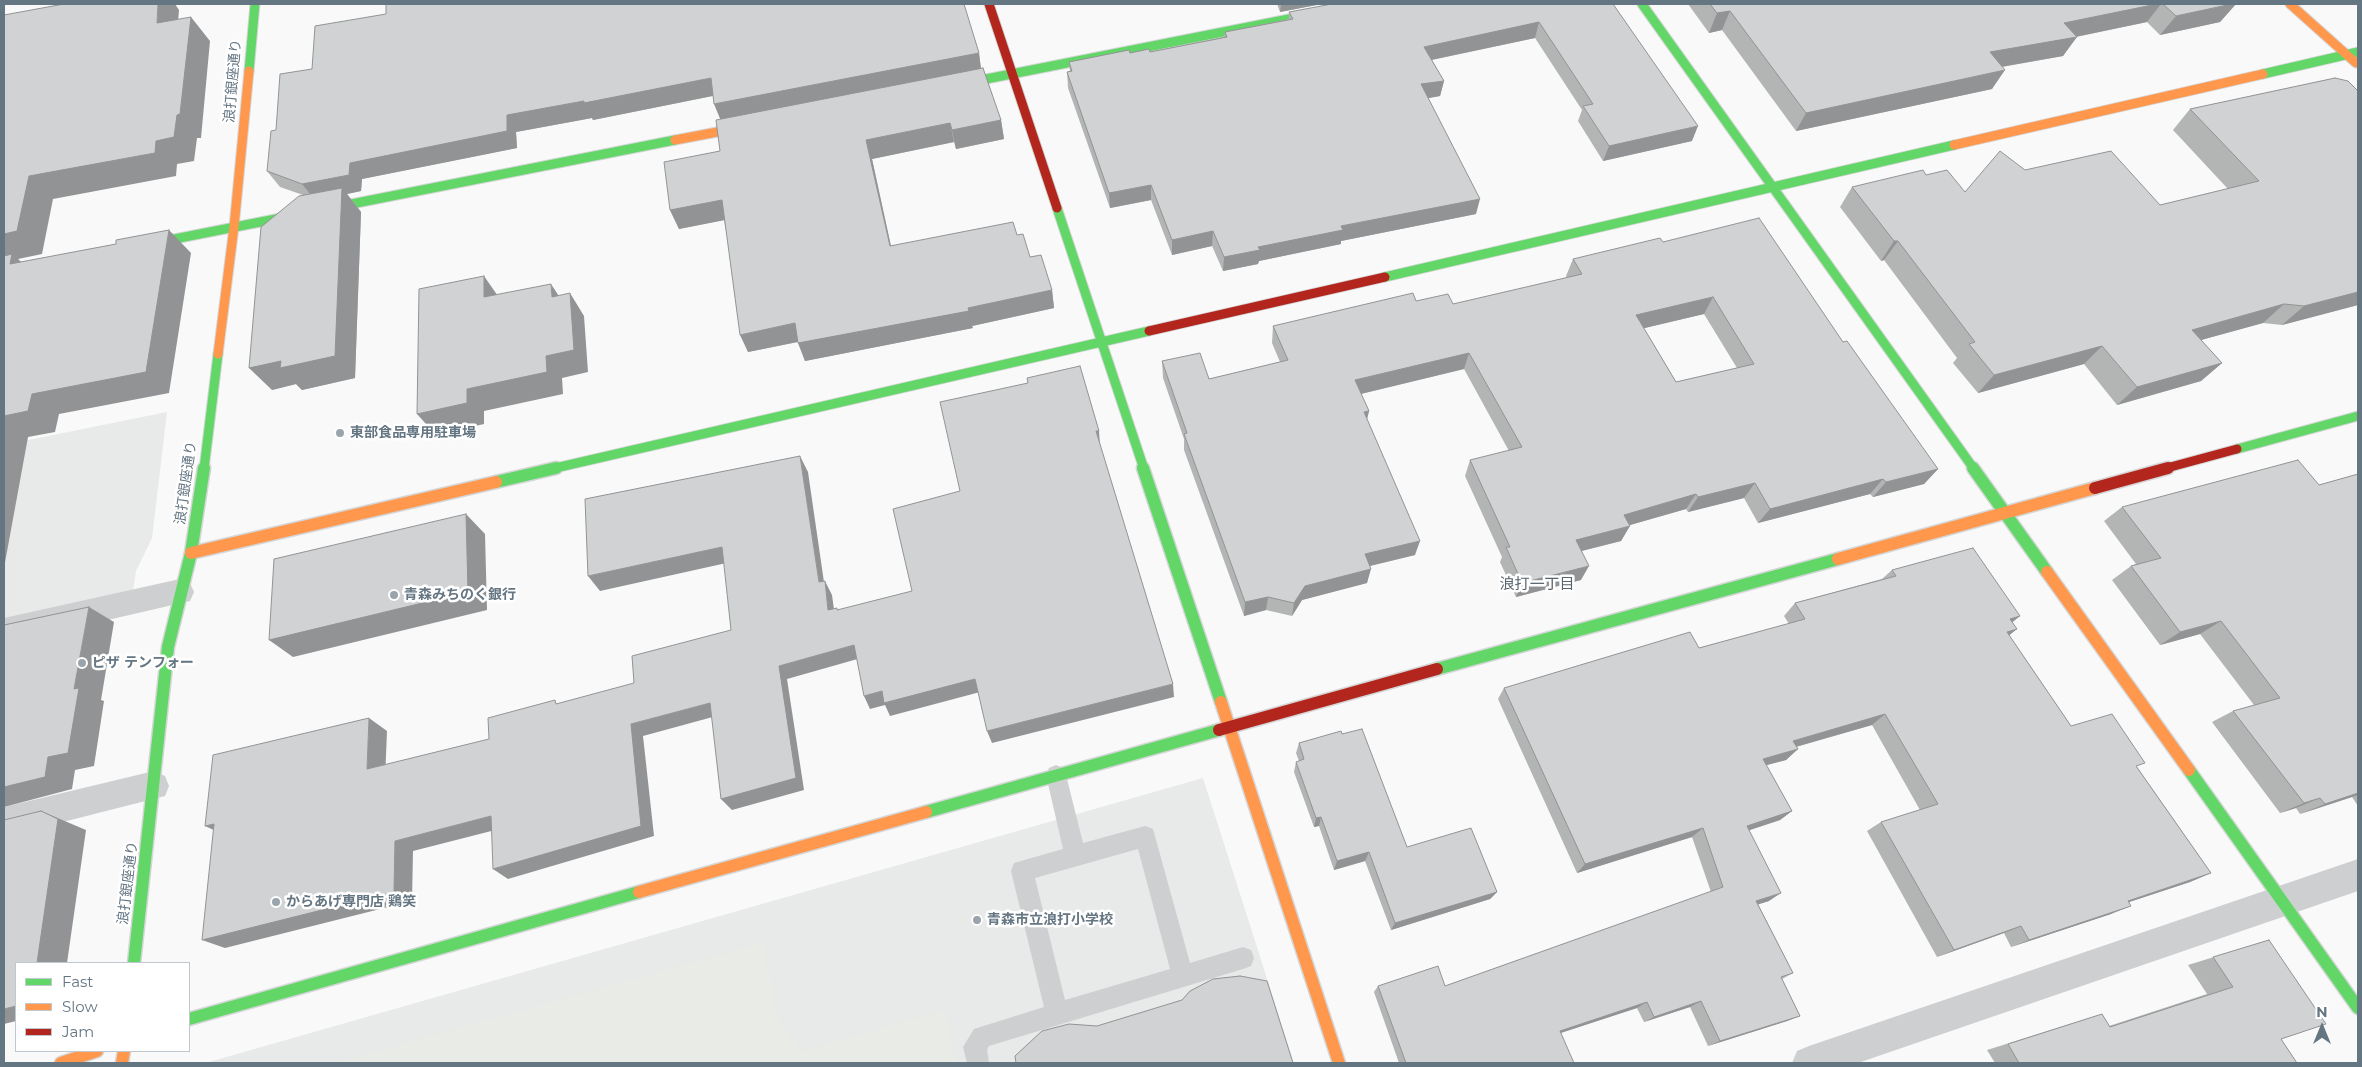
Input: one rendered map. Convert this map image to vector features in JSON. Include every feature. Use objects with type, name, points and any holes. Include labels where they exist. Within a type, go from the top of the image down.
[{"type":"street","name":"浪打銀座通り","points":[[134,962],[168,647],[191,552],[202,487],[234,227],[255,4]]},
{"type":"street","points":[[989,4],[1340,1063]]},
{"type":"street","points":[[938,89],[1364,4]]},
{"type":"street","points":[[1642,4],[2358,1008]]},
{"type":"street","points":[[2290,4],[2358,65]]},
{"type":"street","points":[[191,552],[2358,52]]},
{"type":"street","points":[[128,248],[763,123]]},
{"type":"street","points":[[190,1020],[1229,726],[2358,416]]},
{"type":"street","points":[[4,630],[180,592]]},
{"type":"street","points":[[4,822],[154,786]]},
{"type":"street","points":[[1809,1063],[2358,875]]},
{"type":"street","points":[[61,1063],[94,1052]]},
{"type":"lane","points":[[1056,775],[1076,856]]},
{"type":"lane","points":[[1057,1014],[1022,872],[1076,856],[1145,836],[1183,977]]},
{"type":"lane","points":[[978,1063],[975,1047],[982,1037],[1243,958]]},
{"type":"shaded area","points":[[167,412],[152,538],[136,571],[133,591],[4,620],[4,445]]},
{"type":"shaded area","name":"青森市立浪打小学校","points":[[1203,778],[1294,1063],[208,1063],[209,1062]]},
{"type":"shaded area","points":[[763,943],[778,1020],[803,1051],[945,1010],[956,1063],[334,1063]]},
{"type":"building","points":[[64,4],[158,4],[157,23],[191,17],[180,114],[177,115],[174,137],[156,141],[155,153],[29,176],[17,231],[4,234],[4,15]]},
{"type":"building","points":[[386,4],[964,4],[979,53],[714,104],[711,78],[584,103],[584,101],[507,115],[507,131],[350,163],[349,175],[302,184],[267,171],[271,131],[276,130],[280,74],[312,69],[315,26],[386,14]]},
{"type":"building","points":[[1332,4],[1613,4],[1698,126],[1609,146],[1583,106],[1593,104],[1539,22],[1424,47],[1444,81],[1421,84],[1480,199],[1341,226],[1343,230],[1258,247],[1260,250],[1224,257],[1213,231],[1172,240],[1151,185],[1109,193],[1067,72],[1072,71],[1069,62],[1129,50],[1130,53],[1149,49],[1150,52],[1227,37],[1225,32],[1293,19],[1289,12]]},
{"type":"building","points":[[1710,4],[2157,4],[2064,23],[2077,37],[1990,52],[2005,70],[1806,113],[1730,11],[1717,13]]},
{"type":"building","points":[[2163,4],[2232,4],[2176,16]]},
{"type":"building","points":[[983,68],[1001,120],[952,130],[950,123],[866,140],[890,246],[1013,222],[1017,235],[1023,234],[1030,257],[1041,255],[1052,290],[968,308],[969,311],[798,343],[795,323],[740,335],[722,200],[670,210],[664,162],[720,151],[716,120]]},
{"type":"building","points":[[2335,78],[2348,81],[2358,91],[2358,292],[2304,306],[2284,304],[2192,330],[2222,363],[2137,387],[2102,346],[1994,375],[1969,344],[1975,342],[1898,241],[1894,241],[1852,187],[1923,170],[1926,175],[1947,170],[1965,192],[2000,151],[2025,170],[2111,151],[2160,205],[2259,181],[2190,109]]},
{"type":"building","points":[[342,188],[335,356],[280,368],[281,361],[249,368],[261,227],[299,196]]},
{"type":"building","points":[[1759,218],[1843,342],[1847,341],[1938,469],[1886,482],[1883,479],[1770,509],[1755,483],[1698,497],[1696,494],[1624,515],[1630,526],[1576,540],[1589,566],[1522,583],[1506,547],[1510,547],[1470,460],[1522,447],[1469,353],[1355,380],[1369,411],[1364,412],[1420,541],[1365,554],[1371,569],[1305,586],[1294,603],[1268,597],[1245,602],[1184,434],[1187,433],[1162,361],[1200,353],[1209,379],[1288,360],[1273,326],[1413,293],[1416,301],[1448,294],[1453,304],[1582,274],[1573,259],[1660,238],[1663,242]],"holes":[[[1713,297],[1754,364],[1676,382],[1636,315]]]},
{"type":"building","points":[[169,230],[146,372],[32,394],[28,411],[4,416],[4,256],[12,254],[10,264],[116,244],[116,240]]},
{"type":"building","points":[[484,276],[484,297],[551,284],[552,297],[570,293],[574,350],[546,356],[547,372],[467,389],[467,403],[417,414],[419,289]]},
{"type":"building","points":[[1080,366],[1099,431],[1096,431],[1173,684],[987,731],[975,679],[884,703],[882,691],[864,696],[854,645],[779,666],[796,778],[721,799],[710,703],[631,724],[641,826],[493,869],[491,816],[395,841],[394,892],[202,940],[214,824],[205,826],[213,755],[369,718],[367,769],[489,739],[488,718],[555,700],[556,704],[634,683],[632,656],[731,630],[722,547],[588,576],[585,499],[800,456],[819,582],[825,581],[828,610],[837,608],[837,610],[912,591],[893,509],[960,491],[940,402],[1028,383],[1027,378]]},
{"type":"building","points":[[2298,460],[2319,485],[2358,474],[2358,793],[2325,804],[2320,798],[2304,803],[2233,711],[2280,698],[2221,621],[2180,632],[2131,566],[2161,558],[2122,507]]},
{"type":"building","points":[[466,514],[468,592],[269,640],[274,559]]},
{"type":"building","points":[[1973,548],[2020,616],[2010,619],[2017,629],[2007,632],[2071,726],[2112,714],[2145,763],[2136,766],[2211,873],[2128,901],[2131,906],[2029,940],[2021,926],[1954,950],[1881,822],[1938,804],[1885,714],[1793,741],[1798,749],[1763,759],[1792,811],[1747,826],[1781,893],[1756,901],[1793,973],[1781,977],[1800,1016],[1720,1041],[1701,1001],[1654,1017],[1647,1002],[1560,1031],[1574,1063],[1406,1063],[1378,986],[1438,966],[1445,986],[1723,887],[1703,828],[1585,864],[1504,688],[1690,632],[1699,648],[1805,619],[1795,603],[1896,576],[1892,570]]},
{"type":"building","points":[[89,607],[74,689],[79,688],[68,753],[48,757],[45,777],[4,787],[4,625]]},
{"type":"building","points":[[1362,729],[1407,847],[1471,828],[1497,892],[1395,923],[1369,852],[1337,861],[1321,817],[1316,818],[1296,762],[1304,759],[1299,743],[1341,731],[1342,734]]},
{"type":"building","points":[[41,811],[58,819],[37,962],[15,962],[15,1006],[4,1009],[4,820]]},
{"type":"building","points":[[2269,940],[2326,1024],[2281,1039],[2297,1063],[2019,1063],[2008,1044],[2102,1014],[2110,1027],[2233,987],[2213,957]]},
{"type":"building","points":[[1240,976],[1267,981],[1293,1063],[1016,1063],[1015,1056],[1042,1031],[1069,1024],[1097,1026],[1182,1000],[1190,991],[1213,979]]},
{"type":"traffic: fast","points":[[249,71],[255,4]]},
{"type":"traffic: fast","points":[[951,86],[1364,4]]},
{"type":"traffic: fast","points":[[1642,4],[2047,572]]},
{"type":"traffic: fast","points":[[2263,74],[2358,52]]},
{"type":"traffic: fast","points":[[139,246],[675,140]]},
{"type":"traffic: fast","points":[[1385,277],[1954,145]]},
{"type":"traffic: fast","points":[[1057,208],[1221,702]]},
{"type":"traffic: fast","points":[[496,482],[1149,331]]},
{"type":"traffic: fast","points":[[134,962],[168,647],[191,553],[202,487],[218,354]]},
{"type":"traffic: fast","points":[[2237,449],[2358,416]]},
{"type":"traffic: fast","points":[[1437,669],[1838,559]]},
{"type":"traffic: fast","points":[[926,812],[1219,730]]},
{"type":"traffic: fast","points":[[2189,770],[2358,1008]]},
{"type":"traffic: fast","points":[[190,1019],[639,892]]},
{"type":"traffic: slow","points":[[2290,4],[2356,63]]},
{"type":"traffic: slow","points":[[218,354],[234,227],[249,71]]},
{"type":"traffic: slow","points":[[1954,145],[2263,74]]},
{"type":"traffic: slow","points":[[675,140],[754,125]]},
{"type":"traffic: slow","points":[[191,553],[496,482]]},
{"type":"traffic: slow","points":[[1838,559],[2095,488]]},
{"type":"traffic: slow","points":[[2047,572],[2189,770]]},
{"type":"traffic: slow","points":[[1221,702],[1339,1063]]},
{"type":"traffic: slow","points":[[639,892],[926,812]]},
{"type":"traffic: slow","points":[[61,1063],[94,1052]]},
{"type":"traffic: slow","points":[[122,1063],[124,1052]]},
{"type":"traffic: jam","points":[[989,4],[1057,208]]},
{"type":"traffic: jam","points":[[1149,331],[1385,277]]},
{"type":"traffic: jam","points":[[2095,488],[2237,449]]},
{"type":"traffic: jam","points":[[1219,730],[1437,669]]},
{"type":"place","name":"東部食品専用駐車場","points":[[340,433]]},
{"type":"place","name":"青森みちのく銀行","points":[[394,595]]},
{"type":"place","name":"ピザ テンフォー","points":[[82,663]]},
{"type":"place","name":"からあげ専門店 鶏笑","points":[[276,902]]},
{"type":"place","name":"青森市立浪打小学校","points":[[977,920]]},
{"type":"district","name":"浪打一丁目","points":[[1537,585]]}]
